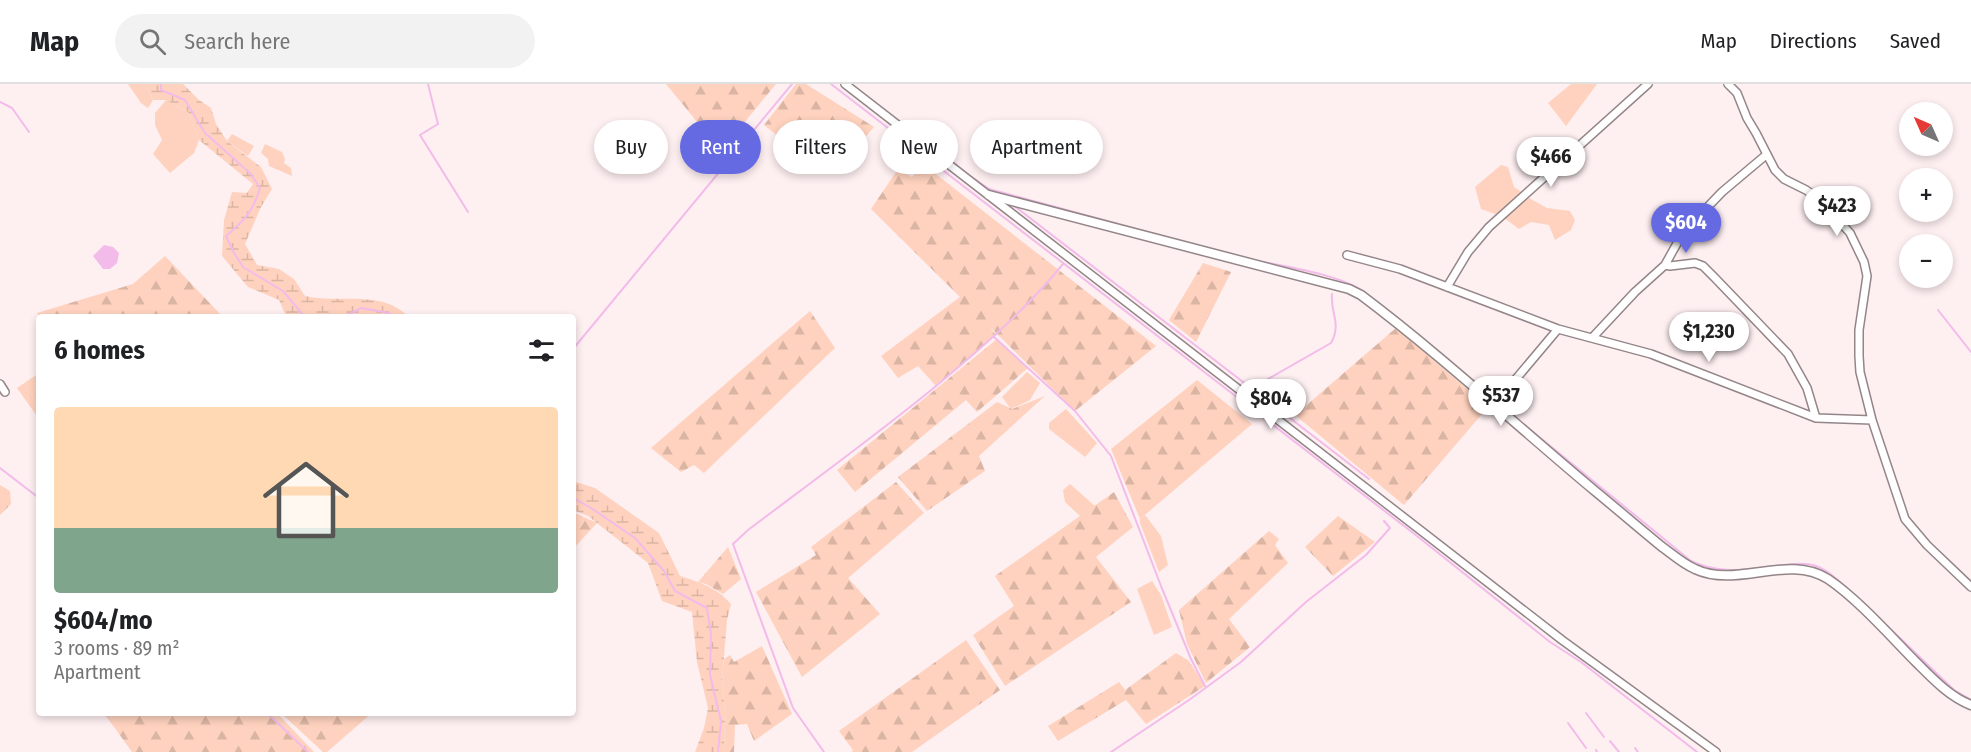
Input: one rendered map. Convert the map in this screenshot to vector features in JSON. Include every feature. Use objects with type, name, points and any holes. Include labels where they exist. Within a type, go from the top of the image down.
[{"type":"street","points":[[845,84],[1562,640],[1716,752]]},
{"type":"street","points":[[1447,287],[1468,252],[1489,227],[1648,84]]},
{"type":"street","points":[[1728,84],[1737,93],[1747,118],[1774,170],[1784,179],[1819,199],[1850,233],[1864,262],[1867,276],[1859,330],[1860,372],[1872,420],[1905,519],[1927,545],[1971,587]]},
{"type":"street","points":[[1592,338],[1635,292],[1665,265],[1690,226],[1722,192],[1766,155]]},
{"type":"street","points":[[989,195],[1349,289],[1361,295],[1681,561],[1712,575],[1787,569],[1812,571],[1828,579],[1851,598],[1929,675],[1949,692],[1971,705]]},
{"type":"street","points":[[1347,255],[1400,269],[1558,329],[1652,354],[1816,418],[1872,420]]},
{"type":"street","points":[[1665,265],[1695,263],[1703,266],[1715,278],[1788,354],[1807,388],[1816,418]]},
{"type":"street","points":[[1494,405],[1558,329]]},
{"type":"street","points":[[0,384],[5,392]]},
{"type":"green space","points":[[128,84],[146,84],[153,100],[148,108],[141,103]]},
{"type":"green space","points":[[146,84],[183,84],[211,108],[216,124],[227,141],[261,167],[272,189],[261,207],[245,244],[257,265],[279,269],[294,279],[305,296],[372,300],[397,308],[405,314],[285,314],[279,300],[248,287],[222,256],[224,220],[232,192],[247,193],[253,184],[199,140],[188,112],[166,100],[153,100]]},
{"type":"green space","points":[[666,84],[776,84],[746,120],[696,120]]},
{"type":"green space","points":[[796,84],[806,84],[863,120],[773,120],[773,132],[764,125]]},
{"type":"green space","points":[[1571,84],[1597,84],[1566,126],[1548,103]]},
{"type":"green space","points":[[166,100],[188,112],[199,140],[194,153],[170,173],[153,154],[162,140],[155,125],[155,113]]},
{"type":"green space","points":[[868,123],[874,127],[868,134]]},
{"type":"green space","points":[[232,134],[254,146],[248,156],[227,141]]},
{"type":"green space","points":[[265,144],[282,152],[284,163],[291,168],[292,176],[269,166],[268,159],[261,153]]},
{"type":"green space","points":[[1501,165],[1508,167],[1514,187],[1523,193],[1498,215],[1481,209],[1475,187]]},
{"type":"green space","points":[[895,174],[907,174],[912,177],[915,174],[936,174],[1156,346],[1075,411],[990,327],[996,335],[936,386],[918,366],[898,378],[881,356],[960,297],[871,209]]},
{"type":"green space","points":[[1527,197],[1547,208],[1570,211],[1575,220],[1571,230],[1555,240],[1549,225],[1531,222],[1519,229],[1504,218]]},
{"type":"green space","points":[[165,256],[220,314],[37,313],[133,284]]},
{"type":"green space","points":[[1203,263],[1231,272],[1196,342],[1169,320]]},
{"type":"green space","points":[[810,311],[835,348],[704,473],[694,465],[681,472],[651,448]]},
{"type":"green space","points":[[1396,328],[1488,407],[1404,505],[1295,415]]},
{"type":"green space","points":[[997,339],[1028,368],[977,412],[966,400],[855,492],[837,470]]},
{"type":"green space","points":[[1027,372],[1040,383],[1030,400],[1011,409],[1002,397]]},
{"type":"green space","points":[[36,375],[36,415],[17,388]]},
{"type":"green space","points":[[1197,380],[1252,424],[1140,519],[1111,449]]},
{"type":"green space","points":[[1045,396],[979,456],[985,471],[927,511],[898,477],[997,402],[1012,409]]},
{"type":"green space","points":[[1066,409],[1097,443],[1085,457],[1049,429],[1049,423]]},
{"type":"green space","points":[[576,482],[595,488],[659,533],[680,576],[708,586],[731,604],[727,620],[722,681],[725,713],[724,752],[695,752],[704,728],[708,708],[697,662],[692,612],[662,601],[648,563],[588,516],[576,511]]},
{"type":"green space","points":[[896,482],[924,513],[848,578],[880,614],[802,677],[756,592],[816,555],[811,547]]},
{"type":"green space","points":[[1070,484],[1095,506],[1080,516],[1065,502],[1063,490]]},
{"type":"green space","points":[[0,485],[10,491],[11,504],[0,515]]},
{"type":"green space","points":[[1114,492],[1133,527],[1096,557],[1131,602],[1005,686],[973,635],[1014,606],[995,576]]},
{"type":"green space","points":[[576,513],[597,523],[576,546]]},
{"type":"green space","points":[[1145,515],[1161,536],[1168,565],[1159,572],[1140,523],[1140,519]]},
{"type":"green space","points":[[1338,516],[1375,542],[1333,576],[1305,547]]},
{"type":"green space","points":[[1269,531],[1279,539],[1275,545],[1288,563],[1229,619],[1250,647],[1206,683],[1187,644],[1179,610]]},
{"type":"green space","points":[[728,547],[741,579],[723,594],[698,582]]},
{"type":"green space","points":[[1152,581],[1161,595],[1172,627],[1154,635],[1137,589]]},
{"type":"green space","points":[[966,640],[1000,690],[912,752],[852,752],[853,750],[839,731]]},
{"type":"green space","points":[[762,646],[792,714],[754,741],[747,724],[735,725],[734,752],[724,752],[725,713],[722,681],[724,659],[730,655],[734,662]]},
{"type":"green space","points":[[1176,653],[1189,661],[1205,686],[1146,724],[1126,700],[1058,741],[1048,726],[1119,682],[1125,690]]},
{"type":"green space","points":[[106,716],[280,716],[314,752],[132,752]]},
{"type":"green space","points":[[284,716],[369,716],[327,752],[323,752]]},
{"type":"shaded area","points":[[104,245],[113,247],[119,253],[117,263],[110,269],[103,269],[93,256]]},
{"type":"waterway","points":[[161,84],[161,90],[185,100],[205,133],[251,174],[260,188],[248,215],[226,236],[243,267],[283,291],[302,314]]},
{"type":"waterway","points":[[428,84],[438,124],[420,135],[468,212]]},
{"type":"waterway","points":[[576,345],[792,84]]},
{"type":"waterway","points":[[831,84],[1417,536],[1550,642],[1581,662],[1697,752]]},
{"type":"waterway","points":[[0,102],[12,108],[29,132]]},
{"type":"waterway","points":[[958,166],[989,189],[1118,224]]},
{"type":"waterway","points":[[1013,205],[1369,479]]},
{"type":"waterway","points":[[1254,260],[1328,276],[1355,286],[1365,293]]},
{"type":"waterway","points":[[824,752],[793,708],[733,544],[948,376],[1016,315],[1063,264]]},
{"type":"waterway","points":[[1255,391],[1254,387],[1331,343],[1336,330],[1332,294]]},
{"type":"waterway","points":[[350,314],[361,308],[390,314]]},
{"type":"waterway","points":[[1938,310],[1971,352]]},
{"type":"waterway","points":[[994,337],[1075,411],[1111,456],[1161,586],[1191,659],[1205,686]]},
{"type":"waterway","points":[[1527,427],[1691,561],[1720,569],[1768,567]]},
{"type":"waterway","points":[[0,468],[36,496]]},
{"type":"waterway","points":[[576,500],[635,538],[664,571],[675,591],[707,608],[711,634],[710,675],[721,721],[718,752]]},
{"type":"waterway","points":[[1111,752],[1241,662],[1306,602],[1366,555],[1390,528],[1384,521]]},
{"type":"waterway","points":[[1777,566],[1799,564],[1815,566],[1830,574],[1847,588]]},
{"type":"waterway","points":[[1877,616],[1954,690],[1971,700]]},
{"type":"waterway","points":[[1586,713],[1604,737]]},
{"type":"waterway","points":[[270,716],[308,752]]},
{"type":"waterway","points":[[1568,723],[1586,748]]},
{"type":"waterway","points":[[1610,741],[1619,752]]},
{"type":"waterway","points":[[1635,748],[1638,752]]}]
